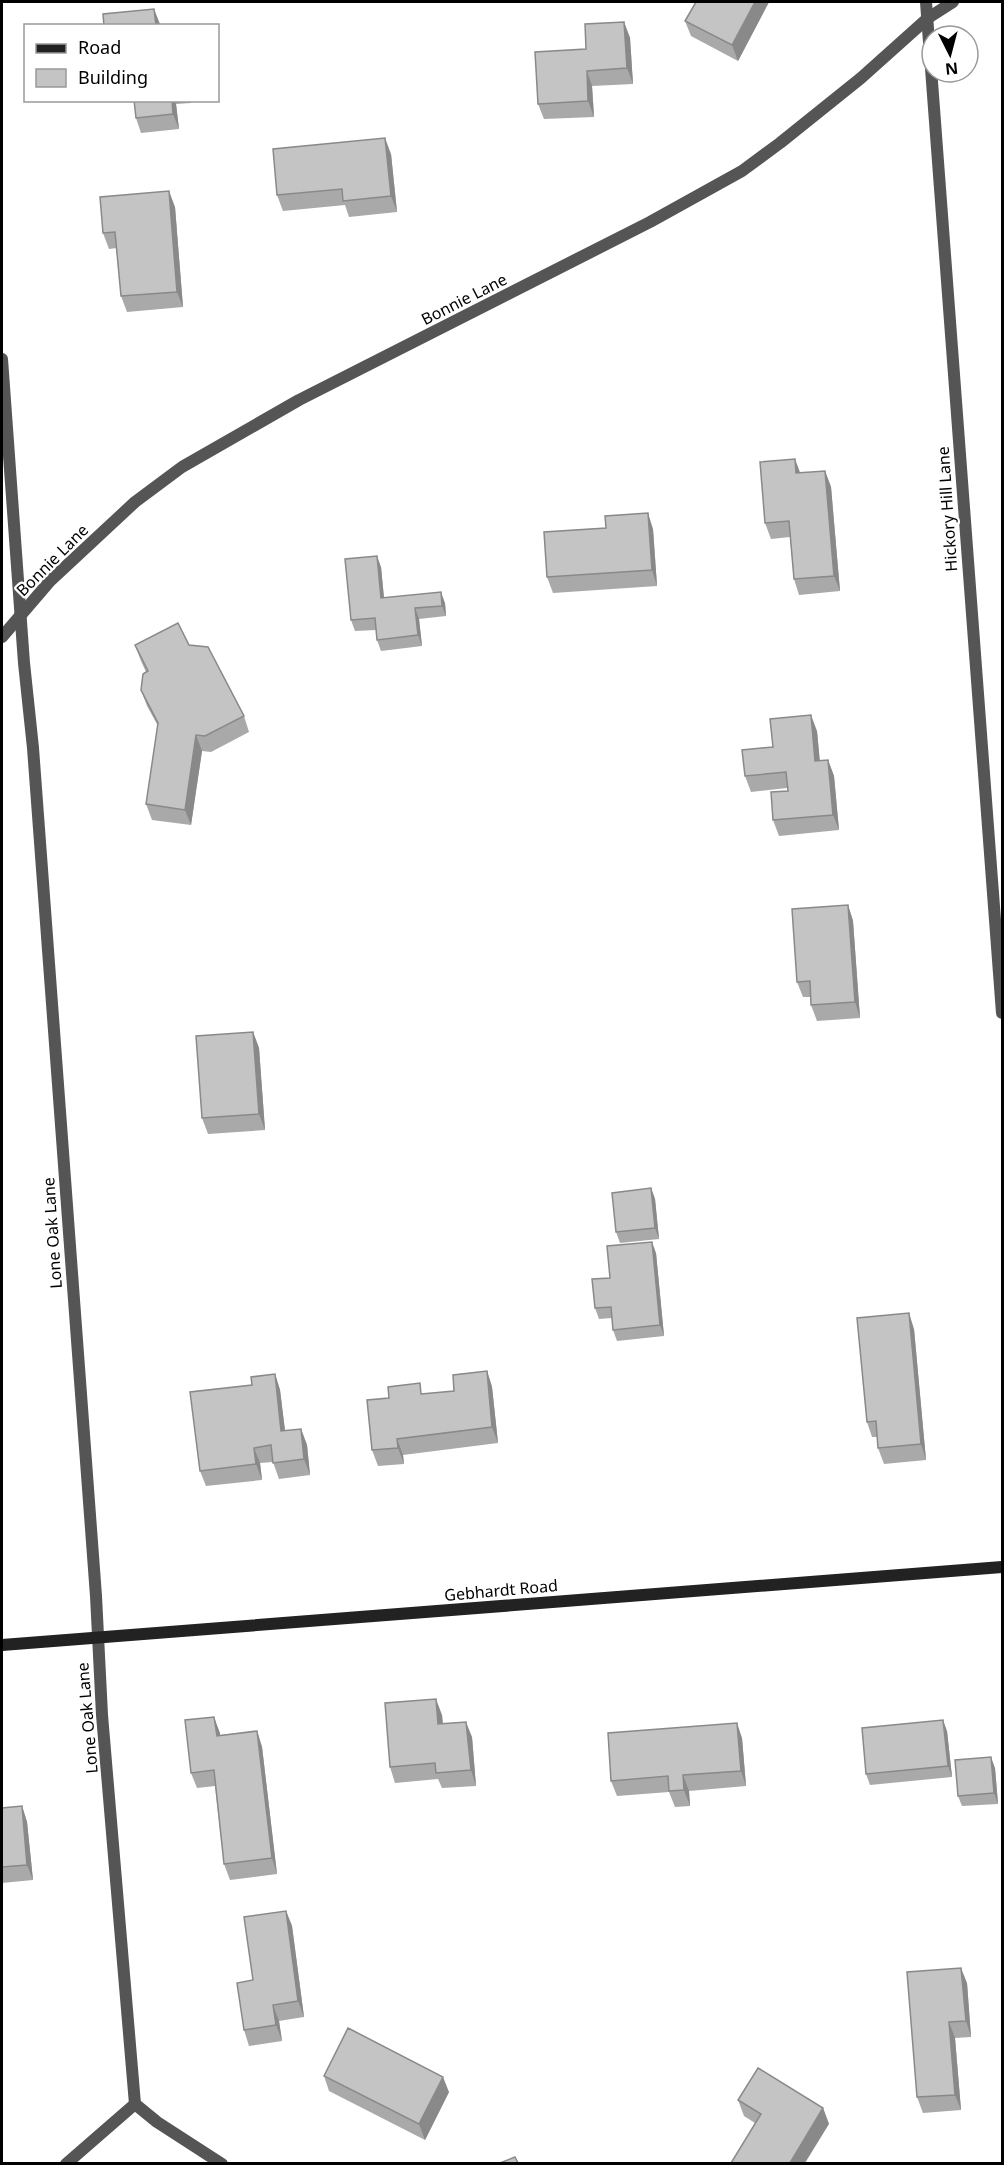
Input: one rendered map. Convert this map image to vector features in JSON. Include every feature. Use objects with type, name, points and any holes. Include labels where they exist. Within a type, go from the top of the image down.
[{"type":"street","name":"Hickory Hill Lane","points":[[926,2],[1002,1013]]},
{"type":"street","name":"Bonnie Lane","points":[[2,637],[50,581],[135,502],[182,467],[299,400],[650,222],[742,171],[861,78],[928,18],[952,2]]},
{"type":"street","name":"Lone Oak Lane","points":[[2,359],[60,1109],[96,1596],[97,1637],[135,2104]]},
{"type":"street","name":"Gebhardt Road","points":[[2,1645],[1002,1567]]},
{"type":"street","points":[[66,2163],[135,2104],[157,2122],[222,2163]]},
{"type":"building","points":[[696,2],[755,2],[732,45],[685,21]]},
{"type":"building","points":[[154,9],[156,24],[104,24],[103,14]]},
{"type":"building","points":[[624,22],[627,68],[587,71],[588,101],[538,104],[535,52],[586,49],[585,24]]},
{"type":"building","points":[[134,102],[172,102],[173,114],[136,118]]},
{"type":"building","points":[[385,138],[391,196],[343,201],[342,189],[277,195],[273,149]]},
{"type":"building","points":[[169,191],[177,292],[121,296],[115,232],[103,233],[100,197]]},
{"type":"building","points":[[795,459],[796,473],[825,471],[834,576],[794,579],[789,521],[765,523],[760,462]]},
{"type":"building","points":[[648,513],[652,570],[547,577],[544,532],[606,528],[605,516]]},
{"type":"building","points":[[377,556],[381,598],[441,592],[442,606],[415,608],[418,635],[377,640],[375,618],[351,620],[345,559]]},
{"type":"building","points":[[178,623],[189,645],[208,647],[244,716],[205,736],[196,735],[185,810],[146,804],[158,723],[141,690],[143,674],[148,671],[135,645]]},
{"type":"building","points":[[811,715],[815,761],[828,760],[833,815],[773,820],[771,792],[788,791],[786,772],[745,776],[742,750],[773,747],[770,719]]},
{"type":"building","points":[[848,905],[855,1002],[811,1005],[810,981],[797,982],[792,909]]},
{"type":"building","points":[[253,1032],[259,1114],[202,1118],[196,1036]]},
{"type":"building","points":[[651,1188],[655,1228],[616,1232],[612,1193]]},
{"type":"building","points":[[652,1242],[660,1325],[613,1330],[611,1307],[595,1308],[592,1279],[610,1278],[607,1246]]},
{"type":"building","points":[[909,1313],[921,1444],[878,1448],[876,1421],[867,1422],[857,1318]]},
{"type":"building","points":[[487,1371],[492,1427],[397,1439],[398,1448],[372,1450],[367,1400],[389,1398],[388,1387],[420,1383],[421,1394],[454,1391],[453,1375]]},
{"type":"building","points":[[275,1374],[281,1431],[301,1429],[304,1459],[273,1463],[271,1445],[254,1448],[256,1464],[200,1471],[190,1392],[252,1385],[251,1377]]},
{"type":"building","points":[[436,1699],[438,1724],[466,1722],[471,1770],[436,1773],[435,1763],[390,1767],[385,1703]]},
{"type":"building","points":[[214,1717],[217,1736],[257,1731],[272,1858],[224,1864],[214,1770],[191,1773],[185,1720]]},
{"type":"building","points":[[943,1720],[948,1766],[866,1774],[862,1728]]},
{"type":"building","points":[[737,1723],[741,1771],[683,1775],[684,1790],[669,1791],[668,1776],[611,1781],[608,1733]]},
{"type":"building","points":[[991,1757],[994,1793],[958,1796],[955,1760]]},
{"type":"building","points":[[22,1806],[27,1865],[2,1867],[2,1808]]},
{"type":"building","points":[[286,1911],[298,2001],[273,2005],[276,2025],[244,2030],[237,1983],[253,1980],[244,1917]]},
{"type":"building","points":[[961,1968],[966,2021],[949,2022],[955,2095],[917,2097],[907,1972]]},
{"type":"building","points":[[348,2028],[443,2077],[419,2124],[324,2076]]},
{"type":"building","points":[[758,2068],[823,2108],[790,2163],[731,2163],[761,2114],[738,2100]]},
{"type":"building","points":[[515,2157],[518,2163],[500,2163]]}]
